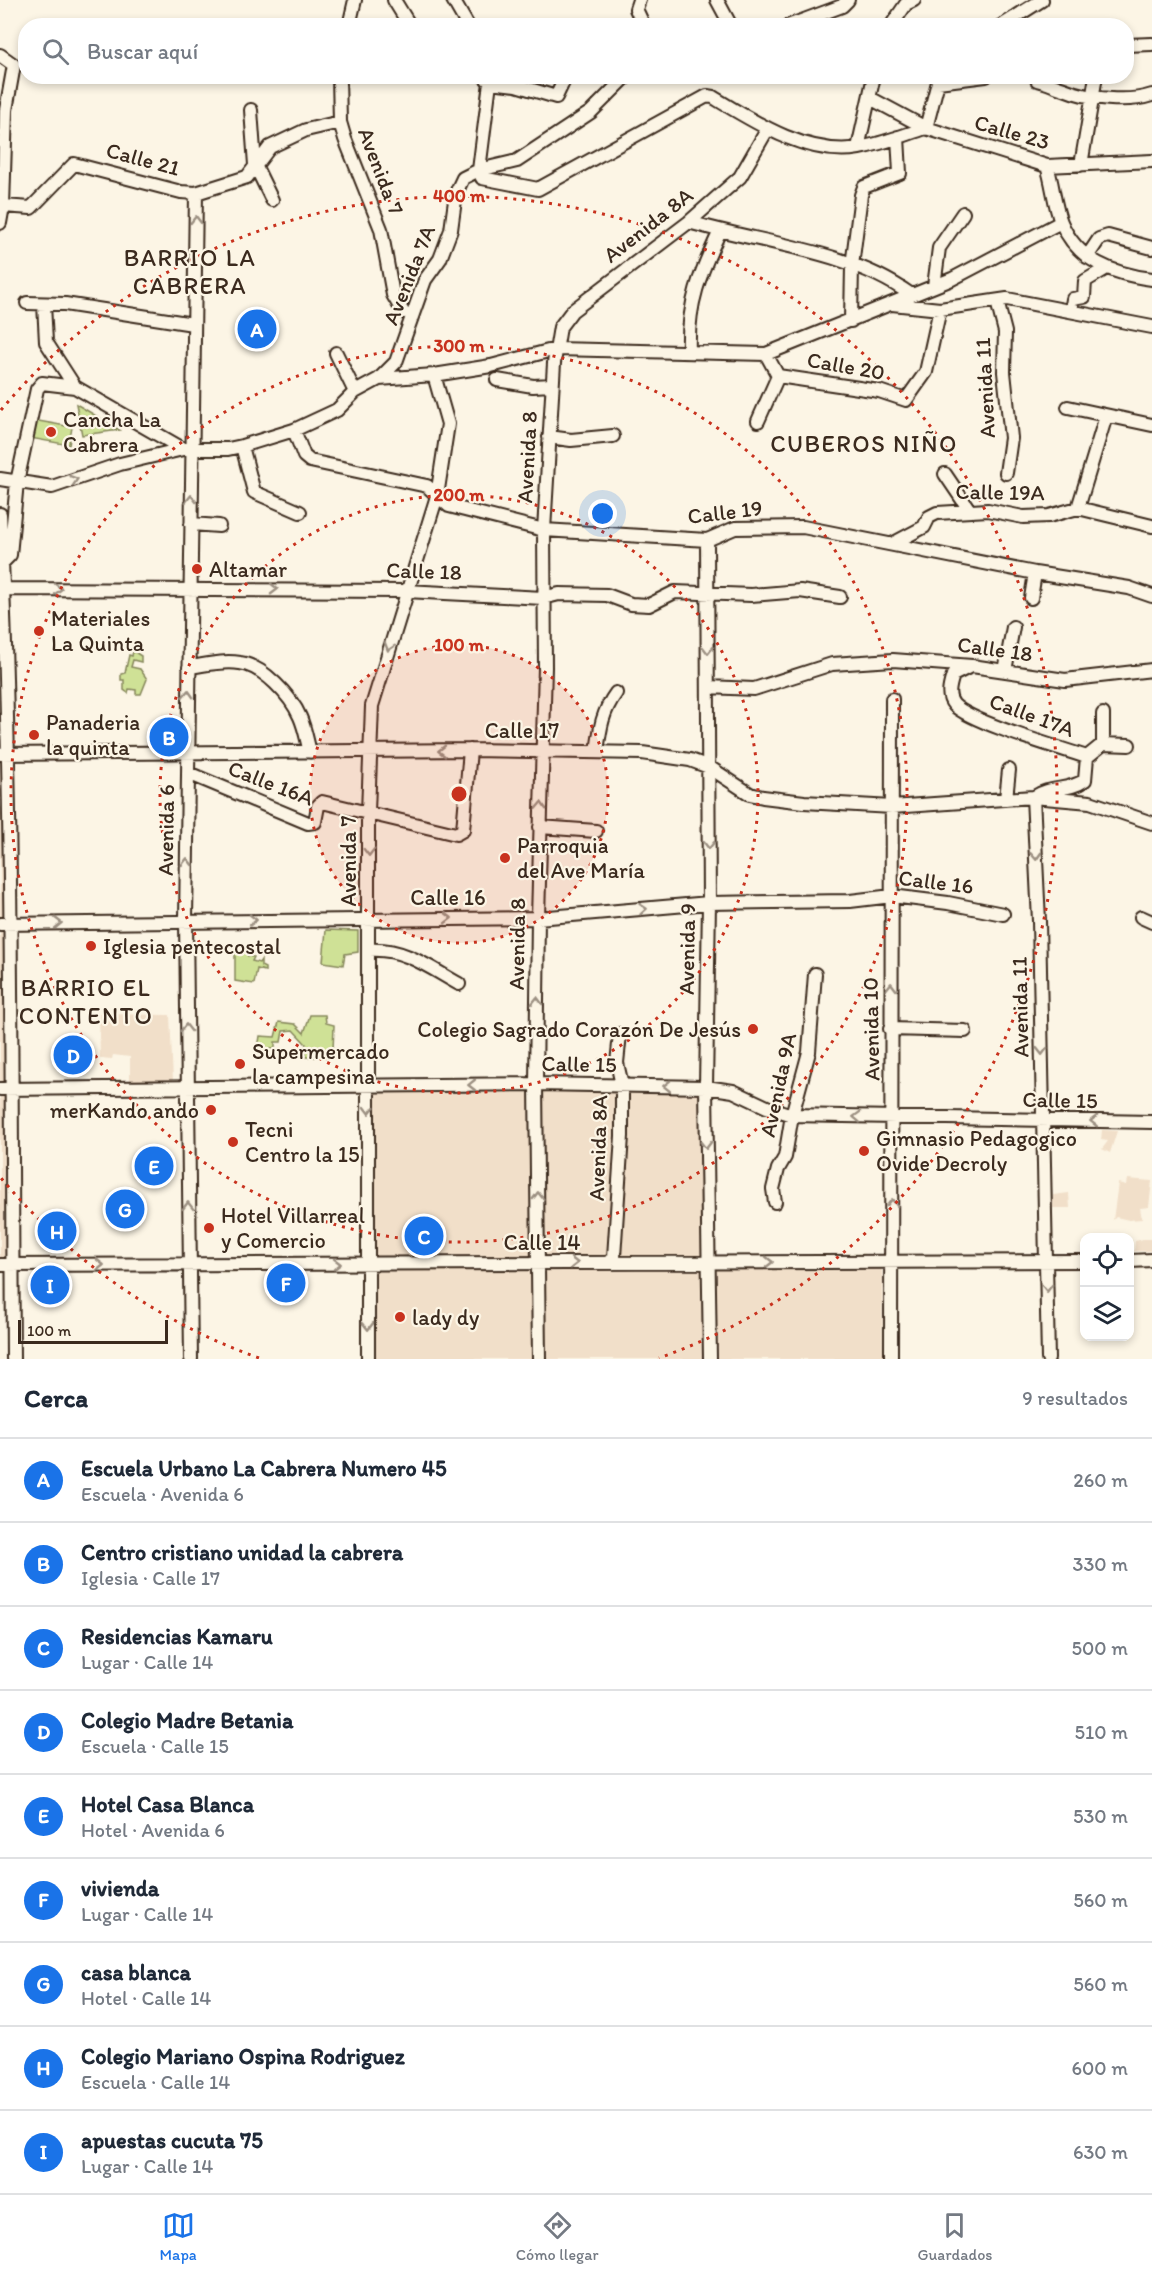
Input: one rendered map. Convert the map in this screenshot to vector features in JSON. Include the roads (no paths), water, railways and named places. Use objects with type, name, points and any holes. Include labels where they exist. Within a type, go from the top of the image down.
[{"type":"street","points":[[351,18],[355,0]]},
{"type":"street","points":[[394,0],[405,18]]},
{"type":"street","points":[[453,0],[463,18]]},
{"type":"street","points":[[639,0],[636,9],[640,18]]},
{"type":"street","points":[[717,0],[727,18]]},
{"type":"street","points":[[810,18],[842,6],[848,0]]},
{"type":"street","points":[[896,18],[906,4],[914,0]]},
{"type":"street","points":[[1014,18],[1042,0]]},
{"type":"street","points":[[1134,45],[1152,44]]},
{"type":"street","points":[[0,55],[14,65],[6,110],[3,206],[0,223]]},
{"type":"street","name":"Avenida 7","points":[[339,84],[340,122],[381,229],[393,295],[403,312]]},
{"type":"street","points":[[487,84],[479,171],[482,178],[538,189],[707,96],[713,97],[767,130],[815,146],[858,148],[926,128],[937,84]]},
{"type":"street","points":[[511,84],[556,97],[562,84]]},
{"type":"street","points":[[479,171],[517,161],[591,112],[619,84]]},
{"type":"street","points":[[858,148],[873,84]]},
{"type":"street","points":[[1055,84],[1064,90],[1121,100],[1152,95]]},
{"type":"street","points":[[1082,165],[1095,84]]},
{"type":"street","name":"Calle 23","points":[[870,98],[926,128],[1047,166],[1152,161]]},
{"type":"street","points":[[251,110],[255,165],[272,200]]},
{"type":"street","name":"Calle 21","points":[[3,206],[31,208],[74,164],[181,192],[196,193],[247,177],[270,147],[306,130],[340,122]]},
{"type":"street","name":"Avenida 8A","points":[[556,350],[560,327],[572,311],[689,222],[740,177],[767,130]]},
{"type":"street","points":[[851,321],[852,266],[862,190],[900,173],[898,137]]},
{"type":"street","points":[[1047,166],[1061,222],[1077,248],[1105,269],[1152,279]]},
{"type":"street","name":"Avenida 7A","points":[[379,379],[396,362],[425,280],[440,259],[451,230],[456,193],[463,178],[479,171]]},
{"type":"street","name":"Avenida 6","points":[[191,1359],[186,1086],[187,753],[191,524],[187,449],[196,193]]},
{"type":"street","points":[[934,286],[939,248],[963,213]]},
{"type":"street","points":[[689,222],[828,256],[891,281],[910,294]]},
{"type":"street","points":[[0,479],[52,487],[120,464],[187,449],[242,446],[294,430],[337,410],[355,392],[379,379],[434,375],[491,366],[556,350],[766,354],[952,279],[1061,222]]},
{"type":"street","points":[[689,352],[688,335],[697,279],[720,231]]},
{"type":"street","points":[[1087,257],[1099,238],[1108,236],[1152,248]]},
{"type":"street","points":[[1071,311],[1073,299],[1084,297],[1085,281],[1105,269]]},
{"type":"street","points":[[892,304],[939,309],[1007,298],[1152,327]]},
{"type":"street","name":"Avenida 11","points":[[997,301],[1005,332],[1004,372],[1011,438],[1006,473]]},
{"type":"street","points":[[27,303],[44,303],[193,324]]},
{"type":"street","points":[[44,303],[46,342],[75,387]]},
{"type":"street","name":"Calle 20","points":[[778,376],[879,391],[906,400],[926,372],[939,309]]},
{"type":"street","name":"Avenida 8","points":[[539,1359],[540,1263],[536,1083],[545,667],[544,530],[556,350]]},
{"type":"street","points":[[336,353],[355,392]]},
{"type":"street","points":[[758,421],[778,376],[766,354]]},
{"type":"street","name":"Avenida 7","points":[[368,1359],[370,950],[368,813],[372,706],[437,496],[448,424],[434,375]]},
{"type":"street","points":[[497,380],[533,386],[552,385]]},
{"type":"street","points":[[3,562],[10,555],[17,482],[37,389],[46,382],[75,387],[187,449]]},
{"type":"street","points":[[1068,406],[1106,416],[1152,424]]},
{"type":"street","points":[[1078,508],[1106,416]]},
{"type":"street","name":"Calle 19","points":[[294,430],[304,456],[310,461],[427,486],[449,506],[544,530],[707,540],[735,528],[802,527],[1035,573],[1129,588],[1152,596]]},
{"type":"street","points":[[549,437],[571,440],[613,436]]},
{"type":"street","points":[[242,446],[254,492],[300,512]]},
{"type":"street","points":[[945,474],[970,511]]},
{"type":"street","name":"Calle 19A","points":[[892,544],[924,527],[929,517],[937,513],[988,510],[1023,517],[1049,516],[1078,508],[1152,526]]},
{"type":"street","points":[[0,514],[3,562],[6,1265],[13,1359]]},
{"type":"street","points":[[191,524],[219,526]]},
{"type":"street","name":"Avenida 9","points":[[707,540],[709,903],[706,1087],[710,1359]]},
{"type":"street","points":[[1031,598],[1035,573]]},
{"type":"street","name":"Calle 18","points":[[2,589],[190,588],[406,591],[543,598],[559,594],[607,596],[631,604],[649,605],[675,592],[751,595],[800,591],[840,597]]},
{"type":"street","points":[[1005,671],[1013,627]]},
{"type":"street","name":"Calle 18","points":[[708,687],[754,689],[832,664],[893,660],[972,666],[1065,680],[1152,670]]},
{"type":"street","points":[[189,667],[233,662],[243,663],[260,672],[283,691],[300,716],[310,752]]},
{"type":"street","name":"Calle 17A","points":[[972,666],[953,675],[948,690],[954,705],[973,716],[1087,757],[1103,744],[1129,746]]},
{"type":"street","points":[[597,752],[601,722],[606,706],[616,693]]},
{"type":"street","name":"Avenida 10","points":[[891,1359],[892,699]]},
{"type":"street","points":[[1103,714],[1103,744]]},
{"type":"street","name":"Calle 17","points":[[3,754],[470,750],[597,752],[681,758],[708,767],[750,794],[763,797],[804,802],[892,807],[1033,797],[1090,802],[1152,823]]},
{"type":"street","name":"Calle 16A","points":[[188,773],[308,823],[315,822],[321,802],[456,834],[463,830],[470,750]]},
{"type":"street","name":"Calle 17","points":[[1033,797],[1048,790],[1077,786],[1085,780],[1087,757]]},
{"type":"street","points":[[1006,799],[1009,770]]},
{"type":"street","name":"Avenida 11","points":[[1033,797],[1048,1359]]},
{"type":"street","points":[[540,827],[574,827],[596,831]]},
{"type":"street","name":"Calle 16","points":[[5,924],[186,920],[538,918],[709,903],[850,901],[892,896],[939,901],[1003,914]]},
{"type":"street","points":[[370,950],[402,954],[421,961],[459,984]]},
{"type":"street","name":"Avenida 9A","points":[[775,1202],[772,1189],[778,1169],[785,1157],[792,1115],[809,1052],[815,974]]},
{"type":"street","points":[[890,1029],[965,1031]]},
{"type":"street","name":"Avenida 8A","points":[[609,1263],[614,1257],[622,1136],[622,1085],[617,1063],[620,1034]]},
{"type":"street","name":"Calle 15","points":[[5,1089],[536,1083],[706,1087],[734,1091],[767,1107],[792,1115],[1152,1122]]},
{"type":"street","points":[[1134,1261],[1152,1260]]},
{"type":"street","name":"Calle 14","points":[[6,1265],[1080,1261]]},
{"type":"place","name":"Escuela Urbano La Cabrera Numero 45","points":[[257,329]]},
{"type":"place","name":"Cancha La Cabrera","points":[[51,432]]},
{"type":"place","name":"Altamar","points":[[197,569]]},
{"type":"place","name":"Materiales La Quinta","points":[[39,631]]},
{"type":"place","name":"Panaderia la quinta","points":[[34,735]]},
{"type":"place","name":"Centro cristiano unidad la cabrera","points":[[169,737]]},
{"type":"place","name":"Parroquia del Ave María","points":[[505,858]]},
{"type":"place","name":"Iglesia pentecostal","points":[[91,946]]},
{"type":"place","name":"Colegio Sagrado Corazón De Jesús","points":[[753,1029]]},
{"type":"place","name":"Colegio Madre Betania","points":[[73,1055]]},
{"type":"place","name":"Supermercado la campesina","points":[[240,1064]]},
{"type":"place","name":"merKando ando","points":[[211,1110]]},
{"type":"place","name":"Tecni Centro la 15","points":[[233,1142]]},
{"type":"place","name":"Gimnasio Pedagogico Ovide Decroly","points":[[864,1151]]},
{"type":"place","name":"Hotel Casa Blanca","points":[[154,1166]]},
{"type":"place","name":"casa blanca","points":[[125,1209]]},
{"type":"place","name":"Hotel Villarreal y Comercio","points":[[209,1228]]},
{"type":"place","name":"Colegio Mariano Ospina Rodriguez","points":[[57,1231]]},
{"type":"place","name":"Residencias Kamaru","points":[[424,1236]]},
{"type":"place","name":"vivienda","points":[[286,1283]]},
{"type":"place","name":"apuestas cucuta 75","points":[[50,1285]]},
{"type":"place","name":"lady dy","points":[[400,1317]]},
{"type":"district","name":"BARRIO LA CABRERA","points":[[190,271]]},
{"type":"district","name":"CUBEROS NIÑO","points":[[864,443]]},
{"type":"district","name":"BARRIO EL CONTENTO","points":[[86,1001]]}]
